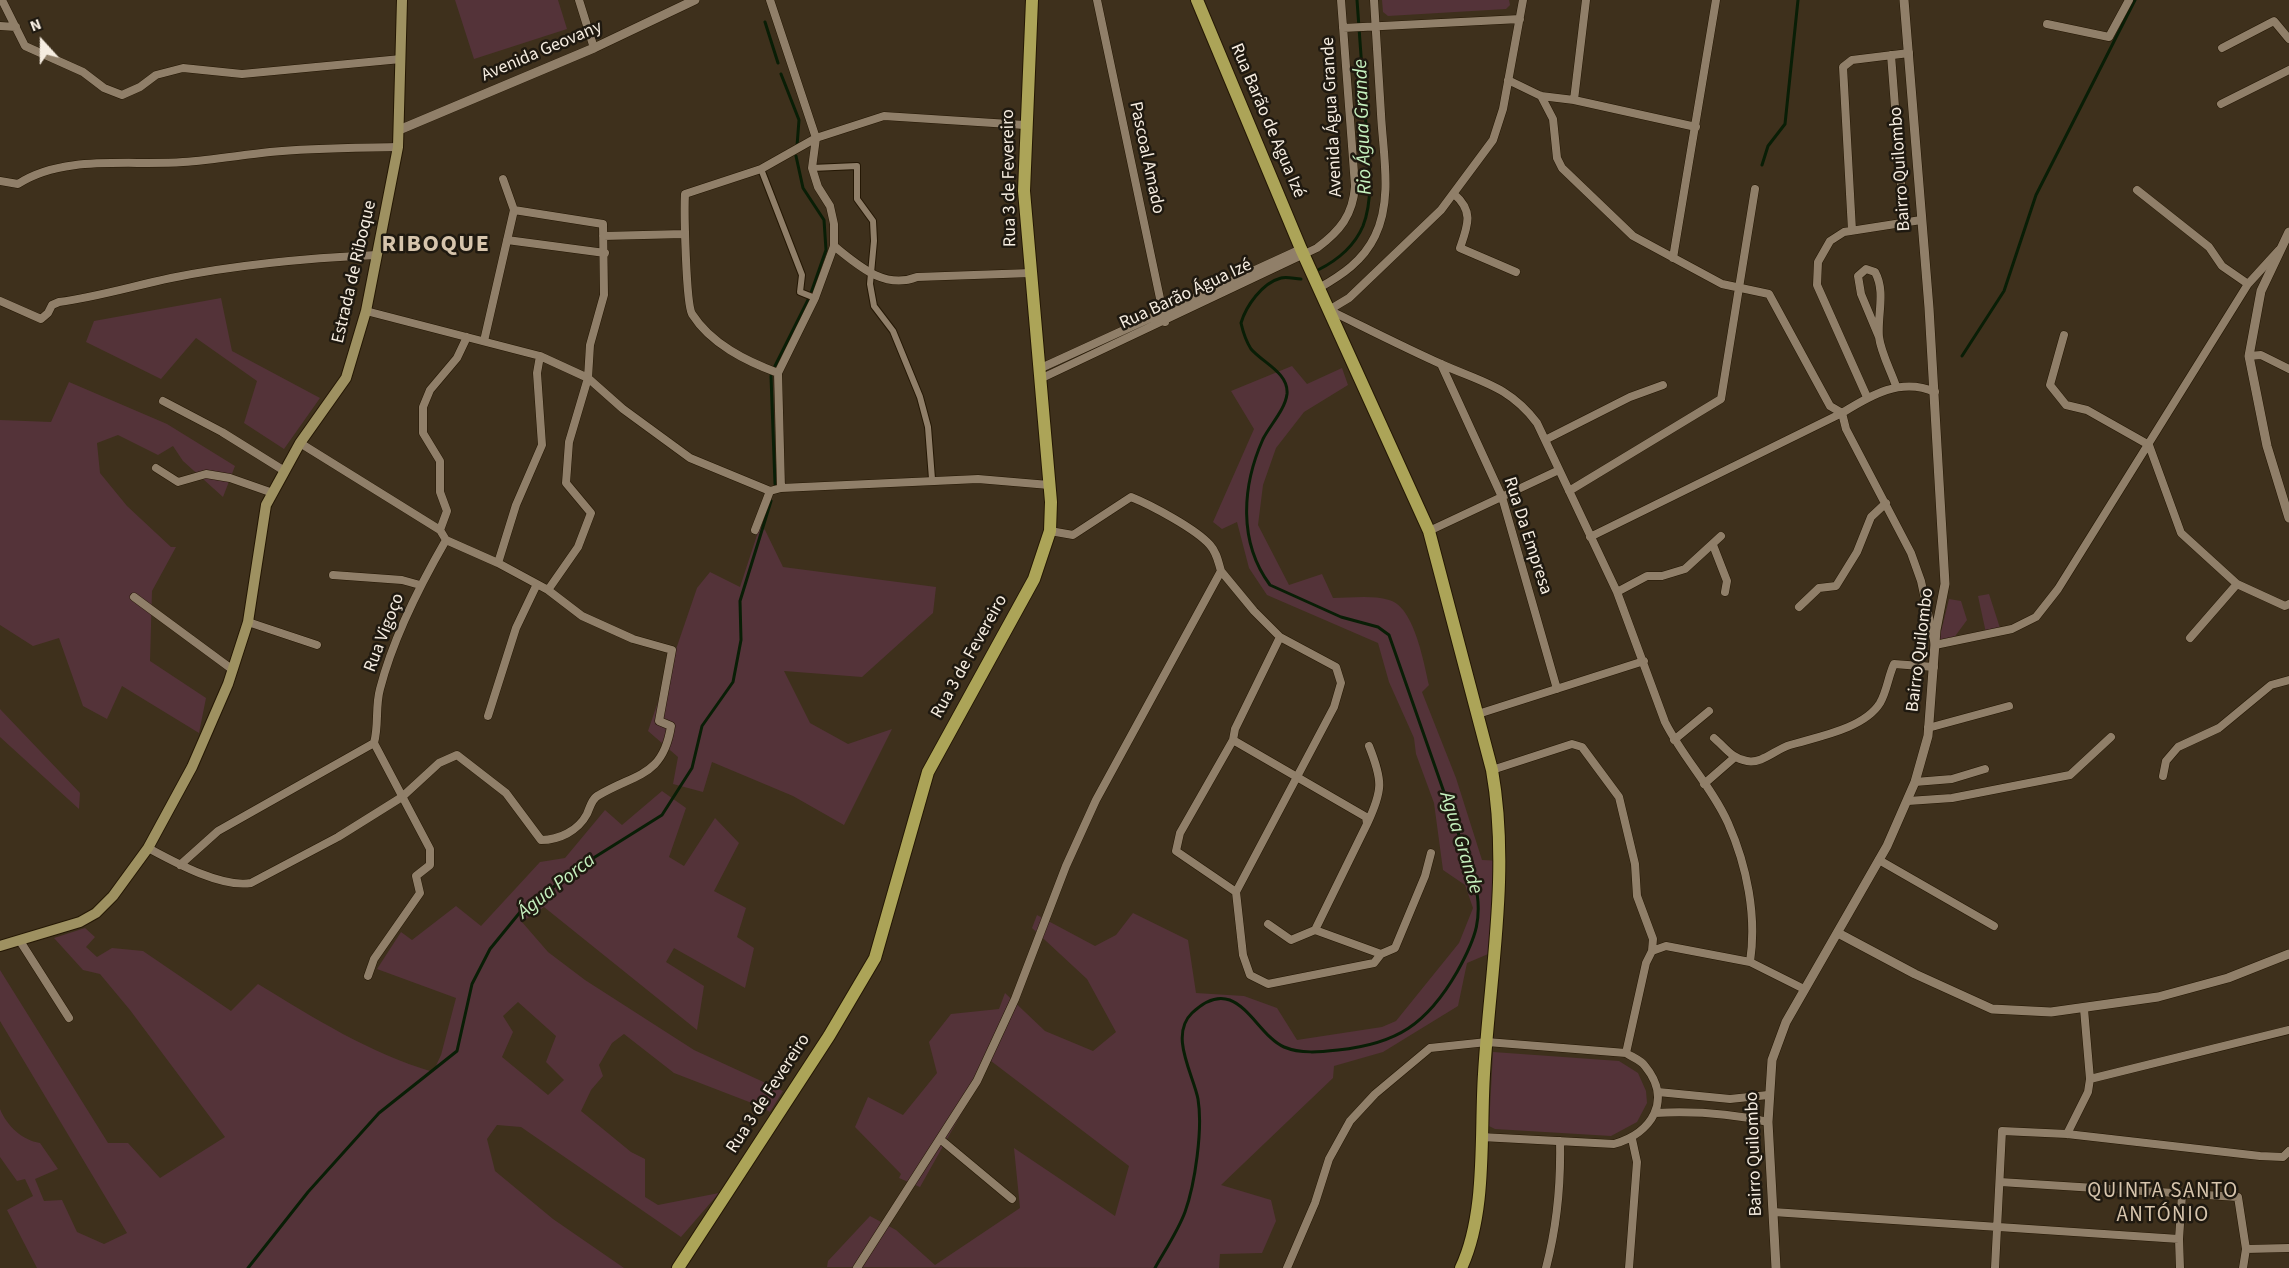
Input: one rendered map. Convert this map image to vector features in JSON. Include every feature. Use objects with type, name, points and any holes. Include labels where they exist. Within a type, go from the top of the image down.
[{"type":"main road","name":"Estrada de Riboque","points":[[0,946],[80,922],[96,913],[126,880],[148,848],[192,767],[233,670],[248,622],[262,518],[270,492],[300,443],[346,378],[366,311],[398,147],[402,0]]},
{"type":"main road","name":"Rua 3 de Fevereiro","points":[[678,1268],[829,1036],[875,958],[928,772],[1034,579],[1050,531],[1049,485],[1024,191],[1025,124],[1032,0]]},
{"type":"main road","name":"Rua Barão de Agua Izé","points":[[1197,0],[1302,252],[1429,531],[1492,770],[1499,810],[1500,885],[1487,1042],[1477,1213],[1461,1268]]},
{"type":"street","points":[[2,0],[25,46],[83,72],[104,88],[122,95],[140,87],[156,75],[183,68],[242,74],[401,59]]},
{"type":"street","points":[[579,0],[594,48]]},
{"type":"street","name":"Avenida Geovany","points":[[399,130],[594,48],[695,0]]},
{"type":"street","points":[[770,0],[816,138],[812,168],[818,187],[830,206],[834,246],[815,298],[778,373],[781,488]]},
{"type":"street","name":"Pascoal Amado","points":[[1097,0],[1165,322]]},
{"type":"street","name":"Avenida Água Grande","points":[[1340,230],[1351,210],[1355,186],[1347,27],[1341,0]]},
{"type":"street","points":[[1319,288],[1345,273],[1364,254],[1375,236],[1383,211],[1385,171],[1374,0]]},
{"type":"street","points":[[1329,310],[1349,298],[1441,210],[1497,131],[1523,0]]},
{"type":"street","points":[[1574,99],[1586,0]]},
{"type":"street","points":[[1673,258],[1716,0]]},
{"type":"street","name":"Bairro Quilombo","points":[[1776,1268],[1767,1122],[1768,1095],[1779,1039],[1804,989],[1879,860],[1915,782],[1928,728],[1935,645],[1946,569],[1935,392],[1904,0]]},
{"type":"street","points":[[2047,24],[2109,37],[2129,0]]},
{"type":"street","points":[[1347,27],[1520,19]]},
{"type":"street","points":[[2222,48],[2274,21],[2289,39]]},
{"type":"street","points":[[0,26],[16,27]]},
{"type":"street","points":[[1852,230],[1843,66],[1852,60],[1908,53]]},
{"type":"street","points":[[1890,55],[1905,223]]},
{"type":"street","points":[[2221,104],[2289,70]]},
{"type":"street","points":[[1508,80],[1541,96],[1574,99],[1696,127]]},
{"type":"street","points":[[1541,96],[1553,118],[1557,158],[1562,168],[1633,236],[1722,284],[1769,294],[1830,406],[1842,413],[1846,429],[1911,553],[1935,645],[2012,629],[2036,617],[2058,589],[2248,284],[2280,249]]},
{"type":"street","points":[[778,373],[747,361],[713,337],[691,312],[684,234],[685,194],[761,169],[816,138],[884,116],[1025,124]]},
{"type":"street","points":[[0,180],[18,184],[35,173],[77,166],[151,165],[270,152],[398,147]]},
{"type":"street","points":[[812,168],[857,165],[857,200],[873,221],[870,284],[874,306],[893,331],[920,397],[928,427],[932,479]]},
{"type":"street","points":[[761,169],[802,275],[800,292],[815,298]]},
{"type":"street","points":[[484,341],[514,210],[503,179]]},
{"type":"street","points":[[1569,491],[1721,399],[1755,189]]},
{"type":"street","points":[[2137,190],[2209,248],[2222,266],[2248,284]]},
{"type":"street","points":[[1454,194],[1466,206],[1469,214],[1460,248],[1516,272]]},
{"type":"street","points":[[514,210],[603,224],[604,295],[590,345],[588,378],[570,442],[566,483],[591,513],[578,547],[548,590]]},
{"type":"street","points":[[1867,397],[1820,294],[1816,277],[1818,262],[1825,248],[1836,236],[1852,230],[1922,220]]},
{"type":"street","name":"Rua Barão Água Izé","points":[[1040,374],[1164,312],[1302,252],[1317,248],[1340,230]]},
{"type":"street","points":[[2289,232],[2261,291],[2249,356],[2267,446],[2287,505],[2289,518]]},
{"type":"street","points":[[603,236],[684,234]]},
{"type":"street","points":[[507,240],[604,253]]},
{"type":"street","points":[[834,246],[872,276],[907,281],[917,277],[1031,273]]},
{"type":"street","name":"Rua Barão Água Izé","points":[[1040,374],[1165,322],[1302,252]]},
{"type":"street","points":[[0,301],[41,319],[52,305],[59,302],[126,291],[169,279],[252,264],[377,255]]},
{"type":"street","points":[[1879,337],[1881,311],[1878,277],[1875,272],[1866,269],[1858,276],[1858,287],[1896,386]]},
{"type":"street","points":[[1329,310],[1441,364],[1501,389],[1522,404],[1537,423],[1617,592],[1674,741],[1728,823],[1744,871],[1751,905],[1754,938],[1750,962]]},
{"type":"street","points":[[366,311],[540,356],[588,378],[623,409],[690,458],[770,491],[781,488],[978,478],[1049,485]]},
{"type":"street","points":[[2064,335],[2050,385],[2066,405],[2087,410],[2149,444],[2181,533],[2237,584],[2285,606],[2289,604]]},
{"type":"street","points":[[440,530],[447,511],[440,492],[441,468],[423,433],[423,407],[430,390],[457,358],[467,336]]},
{"type":"street","points":[[2249,356],[2261,355],[2289,369]]},
{"type":"street","points":[[498,563],[516,505],[542,445],[537,373],[540,356]]},
{"type":"street","name":"Rua Da Empresa","points":[[1441,364],[1502,497],[1557,688]]},
{"type":"street","points":[[1545,440],[1630,397],[1663,385]]},
{"type":"street","points":[[1590,537],[1842,413],[1867,397],[1896,386],[1917,386],[1935,392]]},
{"type":"street","points":[[164,401],[222,432],[283,470]]},
{"type":"street","points":[[148,848],[180,865],[240,885],[251,883],[338,837],[402,797],[439,763],[457,754],[506,794],[541,840],[555,840],[570,832],[585,817],[597,795],[630,780],[662,759],[670,726],[658,721],[672,650],[633,639],[582,616],[548,590],[498,563],[446,540],[440,530],[300,443]]},
{"type":"street","points":[[156,468],[178,482],[206,474],[230,478],[270,492]]},
{"type":"street","points":[[1429,531],[1559,470]]},
{"type":"street","points":[[755,530],[770,491]]},
{"type":"street","points":[[1050,531],[1073,535],[1131,497],[1150,504],[1208,543],[1217,555],[1221,571],[1280,637],[1336,667],[1341,683],[1334,707],[1236,892],[1243,955],[1251,975],[1268,984],[1374,963],[1381,954],[1395,948],[1425,876],[1431,853]]},
{"type":"street","points":[[1799,607],[1820,588],[1836,586],[1857,552],[1871,518],[1886,503]]},
{"type":"street","points":[[1617,592],[1647,576],[1662,576],[1685,569],[1721,536]]},
{"type":"street","name":"Rua Vigoço","points":[[374,743],[379,726],[379,691],[420,585],[446,540]]},
{"type":"street","points":[[1713,545],[1727,581],[1725,592]]},
{"type":"street","points":[[857,1268],[977,1082],[1015,999],[1066,866],[1096,800],[1221,571]]},
{"type":"street","points":[[333,575],[402,580],[420,585]]},
{"type":"street","points":[[488,716],[516,628],[537,584]]},
{"type":"street","points":[[2190,638],[2237,584]]},
{"type":"street","points":[[134,597],[233,670]]},
{"type":"street","points":[[248,622],[317,645]]},
{"type":"street","points":[[1236,892],[1176,851],[1180,833],[1233,741],[1235,729],[1280,637]]},
{"type":"street","points":[[1478,714],[1644,661]]},
{"type":"street","points":[[1714,738],[1735,757],[1750,762],[1758,760],[1790,745],[1810,742],[1868,716],[1880,704],[1894,664],[1934,667]]},
{"type":"street","points":[[2163,776],[2166,761],[2178,747],[2219,728],[2271,685],[2289,680]]},
{"type":"street","points":[[1928,728],[2008,706]]},
{"type":"street","points":[[1674,741],[1709,711]]},
{"type":"street","points":[[1908,801],[1952,798],[2070,775],[2111,737]]},
{"type":"street","points":[[1233,741],[1366,817],[1367,824]]},
{"type":"street","points":[[180,865],[218,831],[374,743],[430,849],[430,865],[416,876],[420,893],[374,959],[368,976]]},
{"type":"street","points":[[1492,770],[1572,744],[1582,747],[1619,796],[1635,864],[1637,896],[1653,939],[1626,1053]]},
{"type":"street","points":[[1268,924],[1291,940],[1315,930],[1380,795],[1378,769],[1370,746]]},
{"type":"street","points":[[1704,784],[1735,757]]},
{"type":"street","points":[[1915,782],[1952,779],[1985,769]]},
{"type":"street","points":[[1879,860],[1994,926]]},
{"type":"street","points":[[1315,930],[1381,954]]},
{"type":"street","points":[[1838,933],[1915,974],[1992,1010],[2051,1012],[2158,998],[2228,978],[2289,954]]},
{"type":"street","points":[[20,941],[69,1018]]},
{"type":"street","points":[[1652,951],[1666,946],[1750,962],[1804,989]]},
{"type":"street","points":[[2067,1134],[2088,1092],[2090,1079],[2084,1009]]},
{"type":"street","points":[[2090,1079],[2289,1030]]},
{"type":"street","points":[[1287,1268],[1315,1203],[1329,1159],[1350,1121],[1375,1094],[1430,1048],[1487,1042],[1626,1053],[1645,1065],[1658,1092],[1655,1113],[1649,1126],[1632,1139],[1614,1143],[1481,1137]]},
{"type":"street","points":[[1658,1092],[1730,1099],[1768,1095]]},
{"type":"street","points":[[1655,1113],[1724,1113],[1767,1122]]},
{"type":"street","points":[[1995,1268],[2002,1131],[2067,1134],[2260,1156],[2283,1157],[2289,1151]]},
{"type":"street","points":[[940,1139],[1012,1199]]},
{"type":"street","points":[[1629,1268],[1637,1162],[1632,1139]]},
{"type":"street","points":[[1546,1268],[1555,1231],[1561,1179],[1560,1141]]},
{"type":"street","points":[[2000,1182],[2182,1196],[2238,1197],[2246,1249],[2243,1268]]},
{"type":"street","points":[[2180,1268],[2179,1239],[2182,1196]]},
{"type":"street","points":[[1773,1212],[2179,1239]]},
{"type":"street","points":[[2246,1249],[2289,1248]]},
{"type":"shaded area","points":[[455,0],[558,0],[567,29],[474,59]]},
{"type":"shaded area","points":[[1382,0],[1509,0],[1510,5],[1506,9],[1388,16],[1383,12]]},
{"type":"shaded area","points":[[221,298],[232,351],[320,398],[284,449],[244,423],[257,381],[196,338],[161,379],[86,342],[94,321]]},
{"type":"shaded area","points":[[1292,366],[1307,384],[1342,368],[1348,385],[1304,412],[1276,448],[1263,485],[1258,525],[1289,585],[1322,574],[1333,598],[1382,598],[1398,604],[1405,613],[1416,636],[1429,685],[1422,692],[1456,778],[1482,860],[1503,861],[1500,949],[1467,963],[1458,1006],[1383,1052],[1334,1066],[1333,1078],[1221,1185],[1271,1200],[1276,1221],[1262,1253],[1220,1254],[1219,1268],[827,1267],[828,1261],[870,1216],[896,1230],[935,1265],[1020,1208],[1014,1148],[1115,1216],[1129,1166],[991,1061],[920,1187],[899,1178],[901,1174],[855,1127],[868,1097],[903,1115],[937,1073],[929,1042],[951,1014],[999,1009],[1005,993],[1045,1031],[1093,1051],[1116,1032],[1087,979],[1032,928],[1037,915],[1095,946],[1116,935],[1133,913],[1188,940],[1196,993],[1244,996],[1277,1008],[1297,1040],[1382,1027],[1396,1021],[1459,943],[1473,908],[1465,885],[1443,870],[1434,803],[1416,754],[1414,738],[1389,682],[1378,643],[1267,595],[1249,568],[1237,522],[1222,529],[1213,522],[1254,429],[1231,391]]},
{"type":"shaded area","points":[[69,382],[167,424],[235,466],[223,497],[183,461],[173,446],[158,455],[118,435],[97,443],[100,473],[127,506],[171,547],[176,547],[152,591],[150,661],[206,698],[199,733],[122,686],[107,719],[83,706],[59,638],[33,646],[0,625],[0,420],[51,422]]},
{"type":"shaded area","points":[[760,526],[765,530],[783,567],[936,587],[933,613],[862,677],[784,671],[810,723],[848,744],[892,729],[844,825],[793,796],[712,762],[703,792],[673,784],[678,757],[648,731],[697,588],[710,572],[740,587]]},
{"type":"shaded area","points":[[1989,594],[2000,628],[1986,633],[1978,596]]},
{"type":"shaded area","points":[[1949,599],[1961,601],[1967,620],[1953,639],[1939,640]]},
{"type":"shaded area","points":[[0,709],[80,793],[79,809],[0,737]]},
{"type":"shaded area","points":[[662,791],[686,808],[669,857],[684,866],[715,818],[739,843],[714,891],[746,908],[737,937],[754,948],[745,988],[674,948],[666,962],[704,986],[697,1030],[544,907],[522,922],[548,952],[585,980],[694,1050],[783,1091],[770,1112],[674,1073],[624,1034],[612,1043],[599,1065],[603,1076],[591,1090],[581,1111],[631,1152],[645,1159],[645,1197],[658,1205],[719,1193],[681,1237],[521,1127],[497,1125],[487,1139],[495,1171],[553,1219],[624,1268],[37,1268],[7,1210],[33,1196],[25,1179],[17,1181],[0,1157],[0,1109],[16,1131],[27,1139],[40,1143],[58,1169],[35,1179],[44,1201],[62,1200],[77,1232],[104,1244],[127,1233],[0,1021],[0,970],[108,1143],[128,1143],[160,1178],[225,1137],[130,1010],[100,974],[83,970],[54,938],[85,928],[95,937],[86,947],[97,957],[112,948],[143,951],[231,1011],[258,984],[364,1045],[433,1072],[441,1055],[456,998],[377,969],[401,932],[412,940],[456,906],[481,926],[540,862],[565,858],[605,810],[622,825]],"holes":[[[518,1002],[556,1036],[546,1062],[564,1080],[548,1095],[502,1057],[513,1032],[503,1016]]]},
{"type":"shaded area","points":[[1493,1052],[1619,1061],[1638,1073],[1646,1091],[1647,1103],[1637,1122],[1611,1136],[1495,1129],[1489,1126]]},
{"type":"waterway","name":"Rio Água Grande","points":[[1318,270],[1350,247],[1363,226],[1369,202],[1369,163],[1357,0]]},
{"type":"waterway","points":[[1762,165],[1768,146],[1785,124],[1798,0]]},
{"type":"waterway","points":[[1962,356],[2004,291],[2036,195],[2135,0]]},
{"type":"waterway","points":[[765,22],[778,63]]},
{"type":"waterway","points":[[781,74],[799,120],[797,146]]},
{"type":"waterway","points":[[796,156],[803,188],[824,220],[826,250],[811,293]]},
{"type":"waterway","name":"Agua Grande","points":[[1155,1268],[1185,1212],[1197,1156],[1198,1099],[1182,1043],[1185,1022],[1192,1013],[1208,1002],[1221,998],[1233,1001],[1244,1009],[1273,1040],[1297,1051],[1331,1051],[1377,1043],[1394,1036],[1422,1018],[1446,990],[1464,960],[1473,938],[1478,916],[1474,878],[1389,635],[1378,627],[1341,617],[1270,585],[1252,551],[1247,514],[1251,476],[1263,439],[1286,400],[1287,387],[1280,374],[1251,349],[1241,323],[1251,303],[1267,285],[1283,277],[1301,279]]},
{"type":"waterway","points":[[775,366],[809,298]]},
{"type":"waterway","points":[[771,376],[775,484]]},
{"type":"waterway","name":"Água Porca","points":[[248,1268],[308,1192],[379,1113],[457,1051],[472,984],[490,949],[521,911],[587,862],[662,815],[692,768],[702,726],[733,682],[741,640],[740,601],[771,501]]},
{"type":"district","name":"RIBOQUE","points":[[436,246]]},
{"type":"district","name":"QUINTA SANTO ANTÓNIO","points":[[2163,1204]]}]
